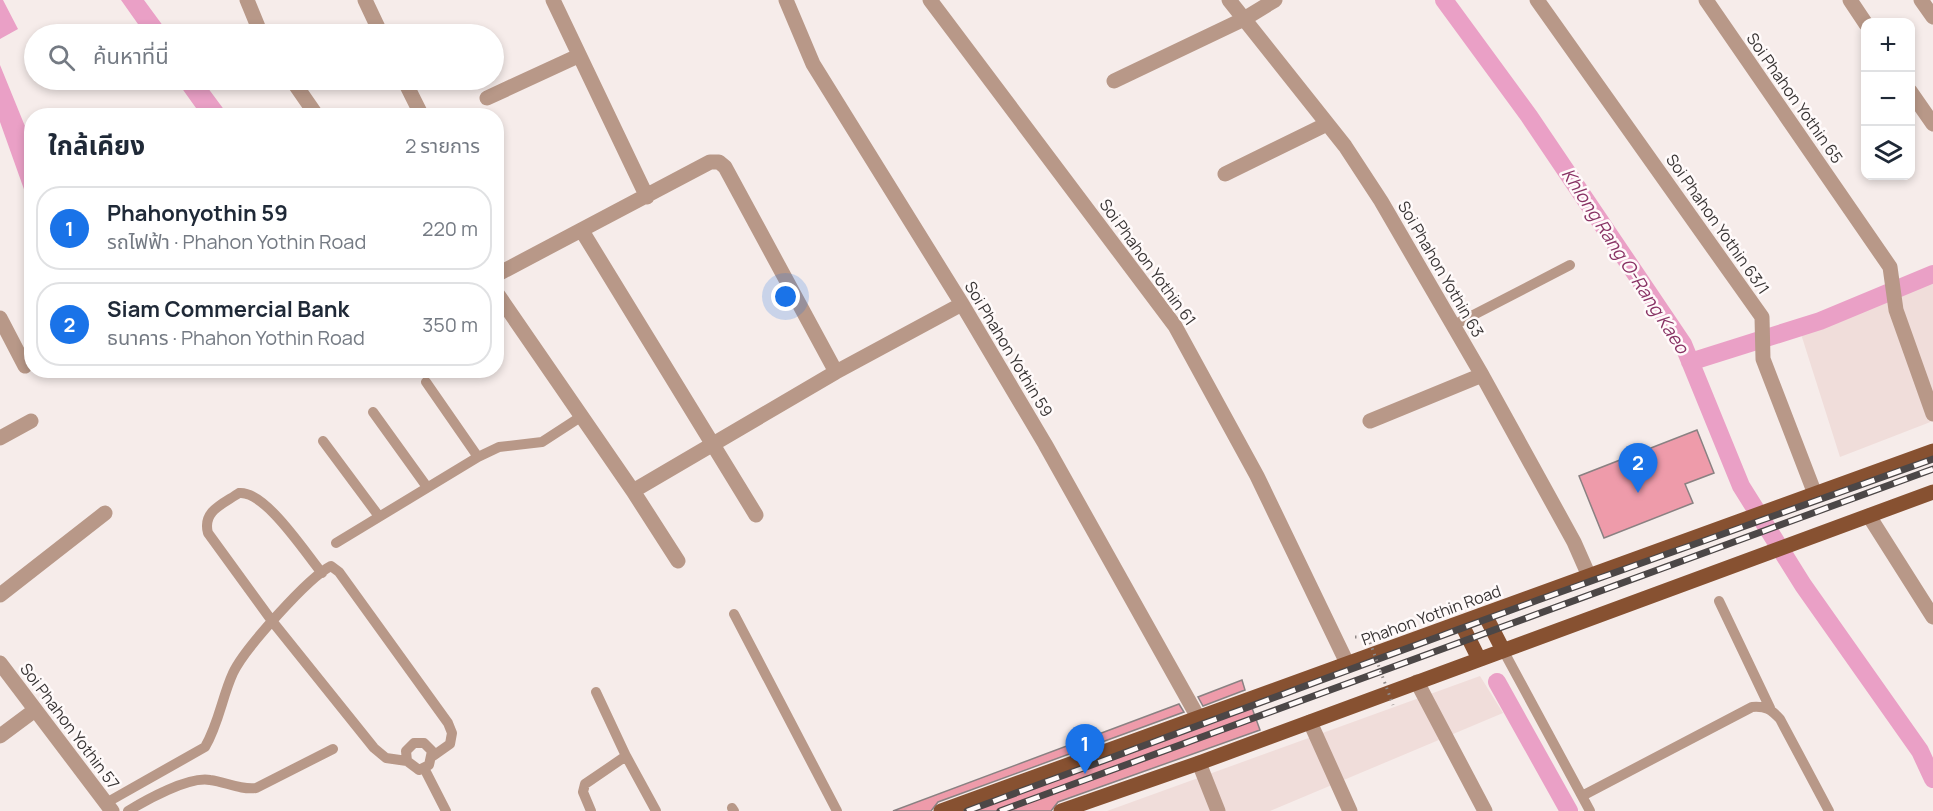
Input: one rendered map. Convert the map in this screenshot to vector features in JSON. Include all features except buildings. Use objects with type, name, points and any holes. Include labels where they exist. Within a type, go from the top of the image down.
[{"type":"main road","name":"Phahon Yothin Road","points":[[941,811],[1933,451]]},
{"type":"main road","points":[[1061,811],[1199,763],[1933,492]]},
{"type":"main road","points":[[1485,615],[1503,650]]},
{"type":"main road","points":[[1461,623],[1479,659]]},
{"type":"street","points":[[247,0],[257,24]]},
{"type":"street","points":[[365,0],[376,24]]},
{"type":"street","name":"Soi Phahon Yothin 59","points":[[786,0],[813,64],[962,304],[1045,444],[1199,719]]},
{"type":"street","name":"Soi Phahon Yothin 61","points":[[930,0],[1175,326],[1257,476],[1348,665]]},
{"type":"street","name":"Soi Phahon Yothin 63","points":[[1228,0],[1327,124],[1381,201],[1482,375],[1574,542],[1589,576]]},
{"type":"street","points":[[1114,81],[1244,20],[1275,0]]},
{"type":"street","name":"Soi Phahon Yothin 63/1","points":[[1537,0],[1762,317],[1762,359],[1815,494]]},
{"type":"street","name":"Soi Phahon Yothin 65","points":[[1706,0],[1890,267],[1896,310],[1933,414]]},
{"type":"street","points":[[1850,0],[1862,18]]},
{"type":"street","points":[[1921,0],[1933,17]]},
{"type":"street","points":[[557,1],[578,56],[647,197]]},
{"type":"street","points":[[487,99],[578,56]]},
{"type":"street","points":[[299,90],[311,108]]},
{"type":"street","points":[[409,90],[418,108]]},
{"type":"street","points":[[1915,97],[1933,124]]},
{"type":"street","points":[[1226,174],[1327,124]]},
{"type":"street","points":[[504,271],[710,162],[719,162],[725,167],[836,372]]},
{"type":"street","points":[[582,231],[756,515]]},
{"type":"street","points":[[504,304],[633,491],[678,561]]},
{"type":"street","points":[[633,491],[836,372],[962,304]]},
{"type":"street","points":[[1,323],[24,364]]},
{"type":"street","points":[[1370,421],[1482,375]]},
{"type":"street","points":[[0,438],[31,421]]},
{"type":"street","points":[[0,595],[105,513]]},
{"type":"street","points":[[1869,516],[1933,617]]},
{"type":"street","name":"Soi Phahon Yothin 57","points":[[0,663],[109,807]]},
{"type":"street","points":[[1417,682],[1485,811]]},
{"type":"street","points":[[0,736],[35,710]]},
{"type":"street","points":[[1310,722],[1350,811]]},
{"type":"street","points":[[1199,763],[1218,811]]},
{"type":"lane","points":[[1454,325],[1570,265]]},
{"type":"lane","points":[[426,382],[478,457]]},
{"type":"lane","points":[[374,412],[427,487]]},
{"type":"lane","points":[[336,543],[378,515],[478,457],[499,447],[542,442],[582,416]]},
{"type":"lane","points":[[323,441],[378,515]]},
{"type":"lane","points":[[109,807],[205,747],[214,731],[234,672],[245,653],[272,621],[331,567],[339,572],[448,723],[452,733],[450,744],[433,756],[429,765],[424,768],[414,768],[406,761],[393,761],[374,748],[272,621],[208,533],[206,525],[210,513],[239,493],[253,495],[291,534],[322,573]]},
{"type":"lane","points":[[1719,601],[1770,708],[1780,719],[1828,811]]},
{"type":"lane","points":[[734,614],[837,811]]},
{"type":"lane","points":[[1503,650],[1590,811]]},
{"type":"lane","points":[[596,692],[626,756],[656,811]]},
{"type":"lane","points":[[1581,796],[1752,706],[1770,708]]},
{"type":"lane","points":[[406,761],[406,751],[419,742],[429,746],[433,756]]},
{"type":"lane","points":[[128,811],[144,801],[194,781],[207,779],[246,789],[256,788],[333,749]]},
{"type":"lane","points":[[591,811],[583,792],[585,784],[626,756]]},
{"type":"lane","points":[[424,768],[446,811]]},
{"type":"path","points":[[1355,637],[1368,637],[1393,705]]},
{"type":"shaded area","points":[[0,0],[3,0],[18,29],[0,39]]},
{"type":"shaded area","points":[[121,0],[144,0],[162,24],[138,24]]},
{"type":"shaded area","points":[[0,65],[24,124],[24,189],[0,122]]},
{"type":"shaded area","points":[[183,90],[209,90],[223,108],[196,108]]},
{"type":"shaded area","points":[[1933,279],[1933,421],[1840,457],[1801,334]]},
{"type":"shaded area","points":[[1480,676],[1503,713],[1270,811],[1107,811]]},
{"type":"waterway","name":"Khlong Rang O-Rang Kaeo","points":[[1444,0],[1529,116],[1683,344],[1741,486],[1803,585],[1920,751],[1933,779]]},
{"type":"waterway","points":[[1690,362],[1820,321],[1933,274]]},
{"type":"waterway","points":[[1497,682],[1569,811]]},
{"type":"railway","points":[[967,811],[1538,600],[1933,459]]},
{"type":"railway","points":[[1000,811],[1933,469]]},
{"type":"place","name":"Siam Commercial Bank","points":[[1638,493]]},
{"type":"place","name":"Phahonyothin 59","points":[[1085,774]]}]
